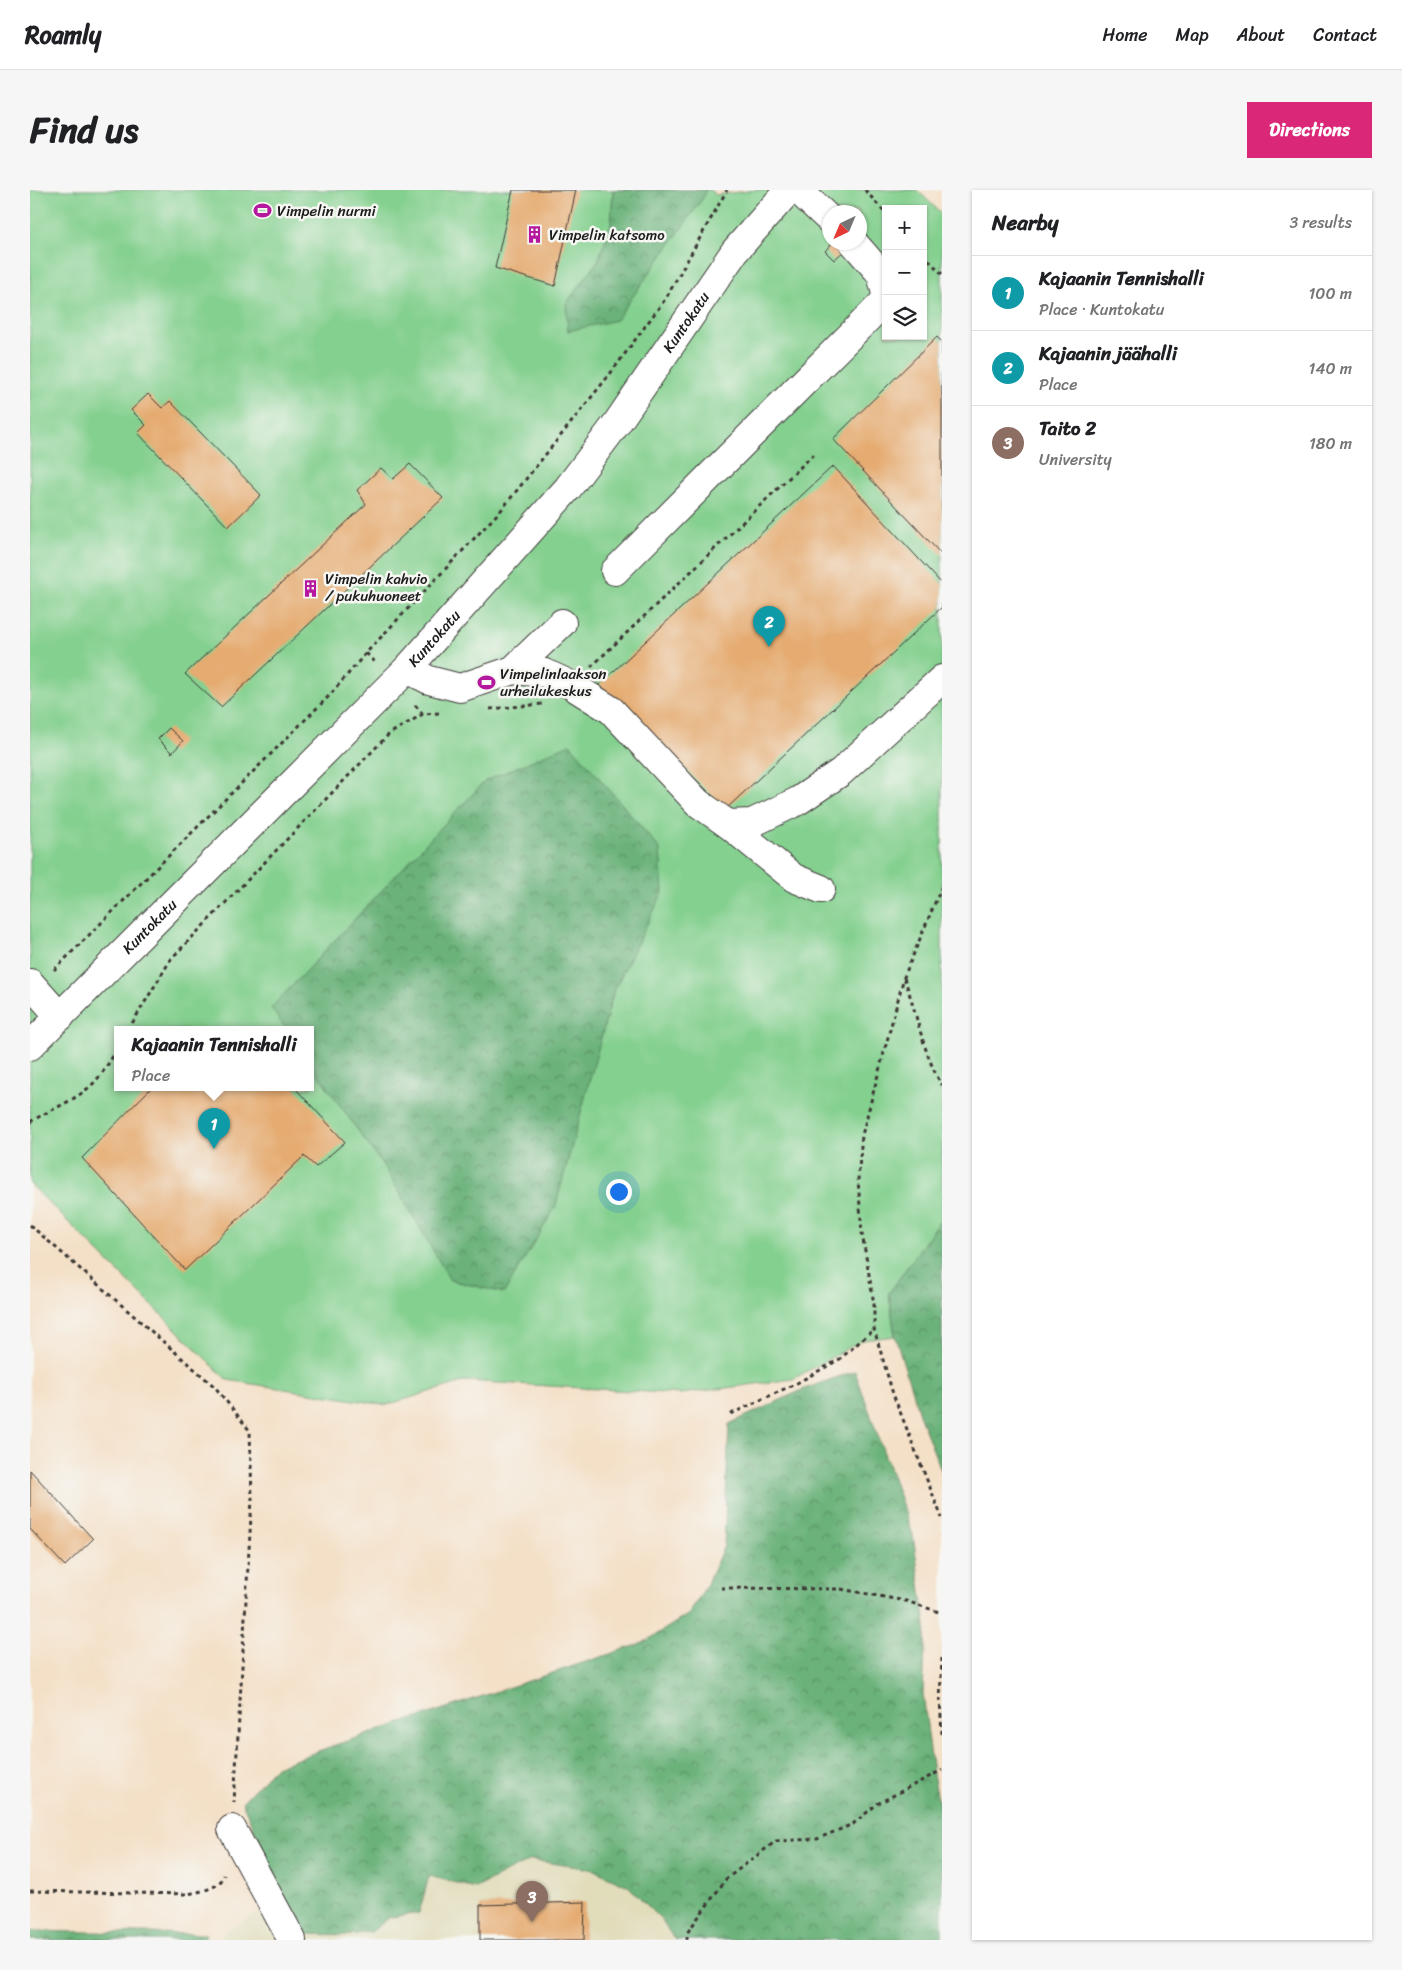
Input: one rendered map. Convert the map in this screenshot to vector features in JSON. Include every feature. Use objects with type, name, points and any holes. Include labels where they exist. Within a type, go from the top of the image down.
[{"type":"street","name":"Kuntokatu","points":[[30,1046],[401,675],[568,488],[617,423],[735,251],[790,190]]},
{"type":"street","points":[[798,190],[822,212]]},
{"type":"street","points":[[860,250],[881,274],[882,278]]},
{"type":"street","points":[[615,572],[882,304]]},
{"type":"street","points":[[513,670],[562,623]]},
{"type":"street","points":[[401,675],[460,688],[513,670],[545,673],[571,685],[611,710],[698,803],[728,824],[794,878],[821,889]]},
{"type":"street","points":[[728,824],[752,823],[798,802],[840,772],[942,679]]},
{"type":"street","points":[[32,986],[60,1017]]},
{"type":"street","points":[[232,1829],[292,1940]]},
{"type":"path","points":[[32,986],[323,702],[366,653],[502,509],[610,374],[666,298],[727,190]]},
{"type":"path","points":[[865,190],[882,209]]},
{"type":"path","points":[[927,258],[942,274]]},
{"type":"path","points":[[486,709],[546,704],[558,698],[814,454]]},
{"type":"path","points":[[366,653],[401,675],[422,714]]},
{"type":"path","points":[[130,1026],[171,959],[389,734],[422,714],[450,712]]},
{"type":"path","points":[[942,886],[904,977],[862,1135],[858,1180],[862,1233],[874,1304],[874,1329],[893,1394],[942,1518]]},
{"type":"path","points":[[904,977],[934,1072],[942,1085]]},
{"type":"path","points":[[30,1122],[70,1101],[88,1088],[103,1072],[114,1054]]},
{"type":"path","points":[[30,1225],[215,1387],[250,1430],[252,1499],[232,1829]]},
{"type":"path","points":[[731,1414],[797,1383],[840,1359],[874,1329]]},
{"type":"path","points":[[721,1588],[841,1589],[906,1601],[942,1613]]},
{"type":"path","points":[[942,1658],[940,1699],[942,1734]]},
{"type":"path","points":[[687,1940],[687,1933],[726,1879],[776,1841],[817,1839],[853,1824],[877,1804],[942,1770]]},
{"type":"path","points":[[30,1891],[188,1894],[211,1889],[223,1879],[226,1869]]},
{"type":"shaded area","points":[[530,1860],[592,1869],[628,1886],[659,1917],[675,1940],[219,1940],[224,1932],[259,1912],[288,1906],[371,1932],[390,1917],[419,1913],[429,1876],[476,1888]]},
{"type":"green space","name":"Vimpelinlaakson urheilukeskus","points":[[30,190],[711,190],[715,195],[756,190],[917,190],[942,214],[942,1218],[889,1293],[895,1336],[863,1340],[793,1379],[681,1394],[466,1381],[386,1405],[227,1380],[30,1184]]},
{"type":"green space","points":[[613,190],[706,190],[703,198],[616,320],[568,331],[566,304],[598,261],[611,224]]},
{"type":"green space","points":[[570,744],[660,849],[663,892],[614,990],[555,1208],[504,1293],[450,1280],[389,1174],[314,1069],[314,1026],[284,1026],[271,1008],[485,781]]},
{"type":"green space","points":[[942,1218],[942,1473],[919,1414],[895,1336],[889,1293]]},
{"type":"green space","points":[[855,1371],[913,1535],[926,1626],[923,1693],[933,1774],[942,1820],[942,1940],[675,1940],[659,1917],[628,1886],[592,1869],[530,1860],[476,1888],[429,1876],[419,1913],[390,1917],[371,1932],[350,1935],[304,1934],[288,1906],[242,1802],[276,1767],[332,1746],[643,1643],[689,1614],[706,1586],[724,1546],[729,1424],[804,1389]]},
{"type":"green space","points":[[30,1931],[206,1934],[204,1940],[30,1940]]},
{"type":"building","name":"Vimpelin katsomo","points":[[513,190],[576,190],[555,286],[495,268]]},
{"type":"building","points":[[826,250],[845,250],[834,260]]},
{"type":"building","points":[[937,337],[942,342],[942,555],[833,439]]},
{"type":"building","points":[[148,394],[162,408],[170,401],[261,495],[228,527],[138,433],[146,425],[131,410]]},
{"type":"building","name":"Vimpelin kahvio / pukuhuoneet","points":[[410,464],[443,498],[221,707],[185,674],[366,504],[357,490],[381,468],[393,479]]},
{"type":"building","points":[[833,466],[942,584],[942,607],[726,809],[599,685]]},
{"type":"building","points":[[169,728],[183,741],[172,753],[158,739]]},
{"type":"building","points":[[148,1091],[298,1091],[345,1142],[316,1167],[304,1156],[185,1270],[82,1158]]},
{"type":"building","points":[[30,1470],[93,1539],[65,1566],[30,1529]]},
{"type":"building","points":[[585,1902],[584,1940],[480,1940],[480,1905]]},
{"type":"place","name":"Vimpelin nurmi","points":[[263,211]]},
{"type":"place","name":"Vimpelin katsomo","points":[[535,235]]},
{"type":"place","name":"Vimpelin kahvio / pukuhuoneet","points":[[311,588]]},
{"type":"place","name":"Kajaanin jäähalli","points":[[769,647]]},
{"type":"place","name":"Vimpelinlaakson urheilukeskus","points":[[486,683]]},
{"type":"place","name":"Kajaanin Tennishalli","points":[[214,1149]]},
{"type":"place","name":"Taito 2","points":[[532,1922]]}]
